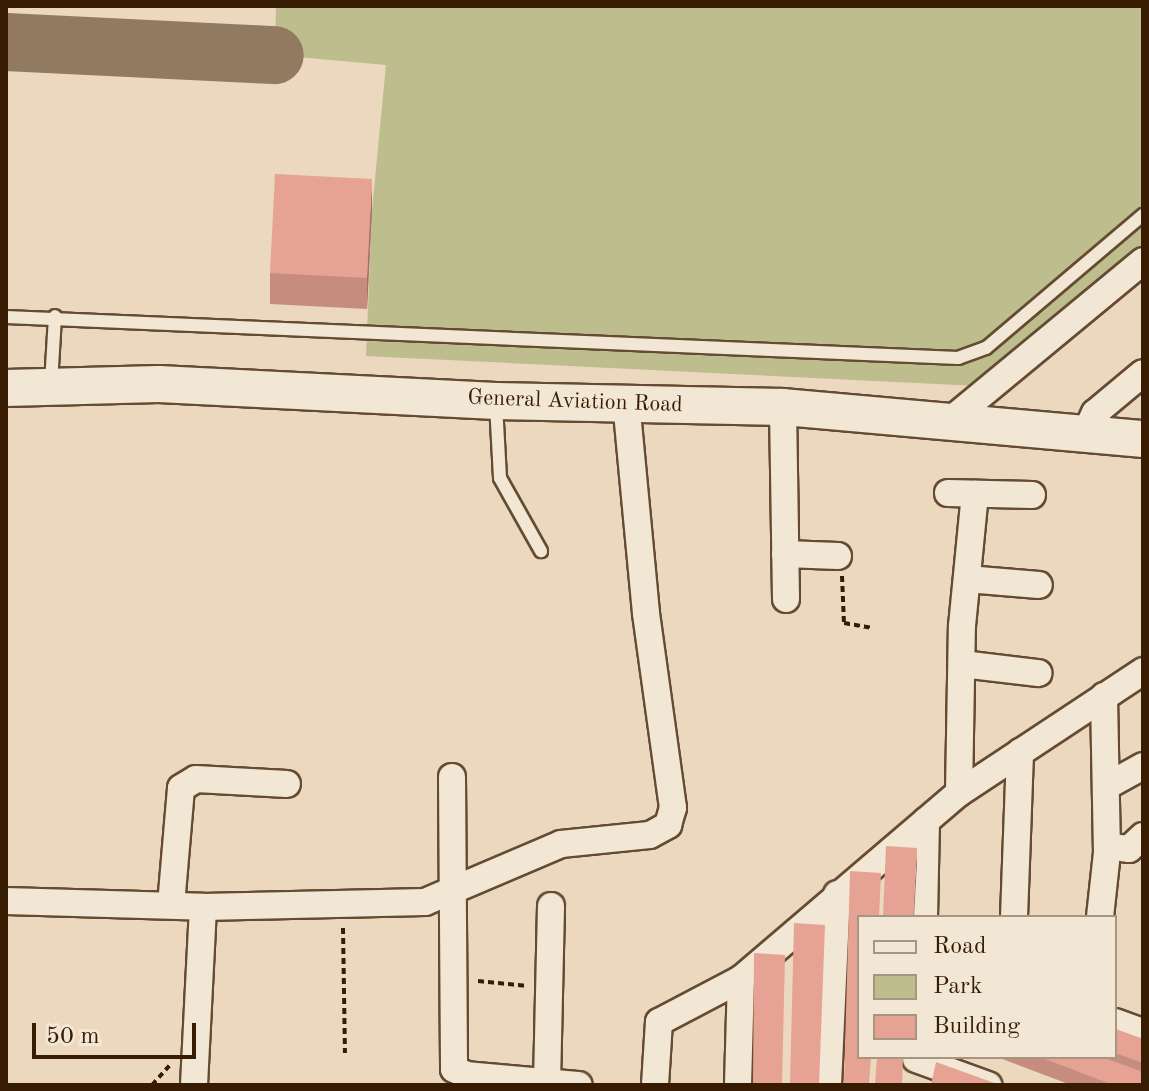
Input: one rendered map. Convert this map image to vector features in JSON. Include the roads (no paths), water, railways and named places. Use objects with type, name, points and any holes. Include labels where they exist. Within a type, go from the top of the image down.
[{"type":"main road","name":"General Aviation Road","points":[[6,388],[51,384],[159,384],[496,401],[783,407],[952,419],[1143,439]]},
{"type":"street","points":[[952,419],[1143,261]]},
{"type":"street","points":[[1085,434],[1095,413],[1143,373]]},
{"type":"street","points":[[6,901],[203,907],[425,902],[576,840],[650,835],[668,825],[673,808],[646,613],[626,403]]},
{"type":"street","points":[[783,407],[786,599]]},
{"type":"street","points":[[948,493],[1032,495]]},
{"type":"street","points":[[959,793],[962,664],[975,494]]},
{"type":"street","points":[[785,554],[838,556]]},
{"type":"street","points":[[967,579],[1039,585]]},
{"type":"street","points":[[962,664],[1038,673]]},
{"type":"street","points":[[655,1085],[659,1022],[741,979],[959,793],[1143,671]]},
{"type":"street","points":[[1100,915],[1107,846],[1104,696]]},
{"type":"street","points":[[1014,915],[1020,752]]},
{"type":"street","points":[[1107,786],[1143,766]]},
{"type":"street","points":[[452,777],[449,893],[458,1073],[579,1085]]},
{"type":"street","points":[[171,905],[181,788],[196,779],[287,784]]},
{"type":"street","points":[[924,915],[926,821]]},
{"type":"street","points":[[1107,846],[1129,849],[1143,836]]},
{"type":"street","points":[[828,1085],[837,894]]},
{"type":"street","points":[[547,1083],[551,906]]},
{"type":"street","points":[[194,1085],[203,907]]},
{"type":"street","points":[[738,1085],[741,979]]},
{"type":"street","points":[[1117,1023],[1143,1032]]},
{"type":"street","points":[[916,1067],[988,1085]]},
{"type":"lane","points":[[6,317],[55,316],[958,358],[986,348],[1143,215]]},
{"type":"lane","points":[[51,384],[55,316]]},
{"type":"lane","points":[[496,401],[500,478],[541,551]]}]
